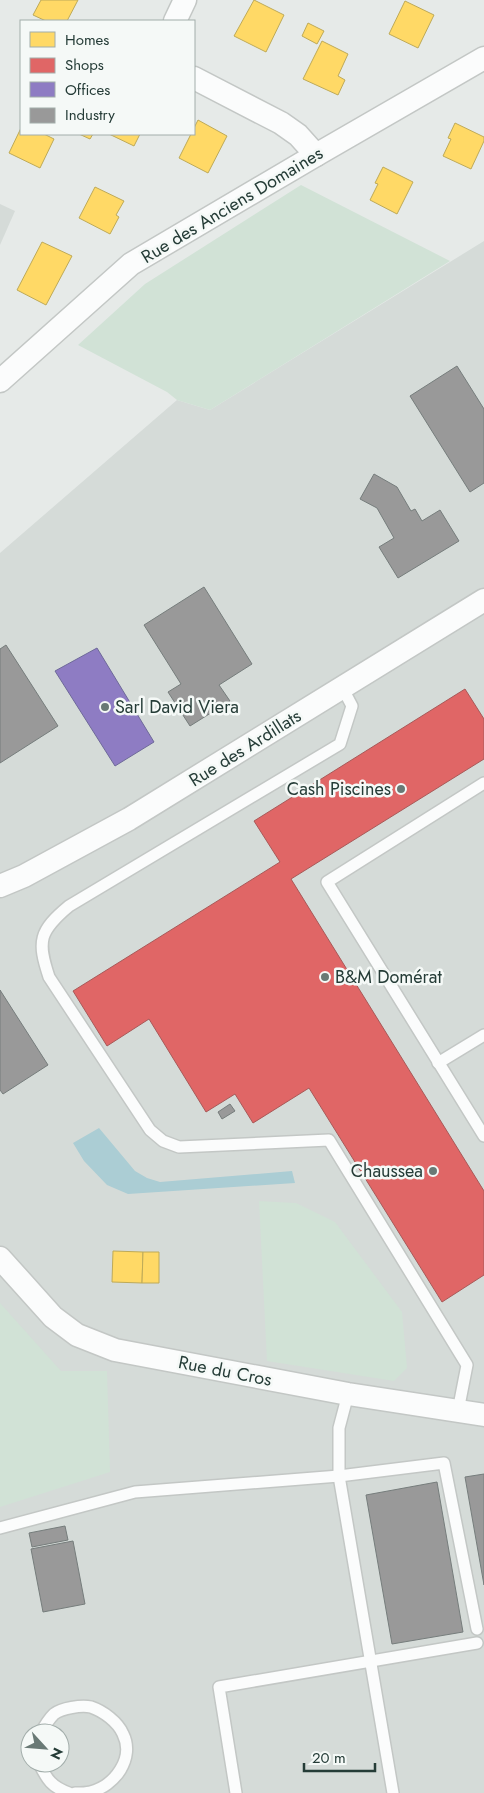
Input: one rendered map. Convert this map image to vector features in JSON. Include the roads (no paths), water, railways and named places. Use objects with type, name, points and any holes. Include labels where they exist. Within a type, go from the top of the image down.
[{"type":"street","points":[[175,20],[185,0]]},
{"type":"street","name":"Rue des Anciens Domaines","points":[[0,381],[131,264],[316,154],[484,58]]},
{"type":"street","points":[[195,79],[281,123],[298,135],[316,154]]},
{"type":"street","name":"Rue des Ardillats","points":[[0,886],[24,876],[129,819],[484,600]]},
{"type":"street","name":"Rue du Cros","points":[[0,1258],[53,1317],[77,1335],[115,1350],[348,1394],[484,1415]]},
{"type":"lane","points":[[342,687],[352,706],[340,744],[69,906],[51,920],[43,937],[41,953],[49,977],[150,1130],[163,1141],[179,1146],[206,1147],[329,1140],[467,1365],[458,1411]]},
{"type":"lane","points":[[484,783],[327,882],[484,1136]]},
{"type":"lane","points":[[438,1063],[484,1035]]},
{"type":"lane","points":[[348,1394],[339,1428],[339,1476],[393,1793]]},
{"type":"lane","points":[[0,1528],[135,1492],[339,1476],[444,1464],[477,1629]]},
{"type":"lane","points":[[236,1793],[219,1687],[477,1643]]},
{"type":"lane","points":[[48,1723],[55,1713],[70,1708],[90,1707],[110,1718],[123,1734],[127,1751],[122,1769],[111,1782],[91,1792],[75,1793]]},
{"type":"lane","points":[[44,1773],[53,1791],[69,1793]]},
{"type":"water","points":[[99,1128],[135,1171],[147,1178],[160,1182],[292,1171],[295,1183],[128,1194],[107,1185],[84,1161],[73,1143]]},
{"type":"place","name":"Sarl David Viera","points":[[105,707]]},
{"type":"place","name":"Cash Piscines","points":[[401,789]]},
{"type":"place","name":"B&M Domérat","points":[[325,977]]},
{"type":"place","name":"Chaussea","points":[[433,1171]]}]
